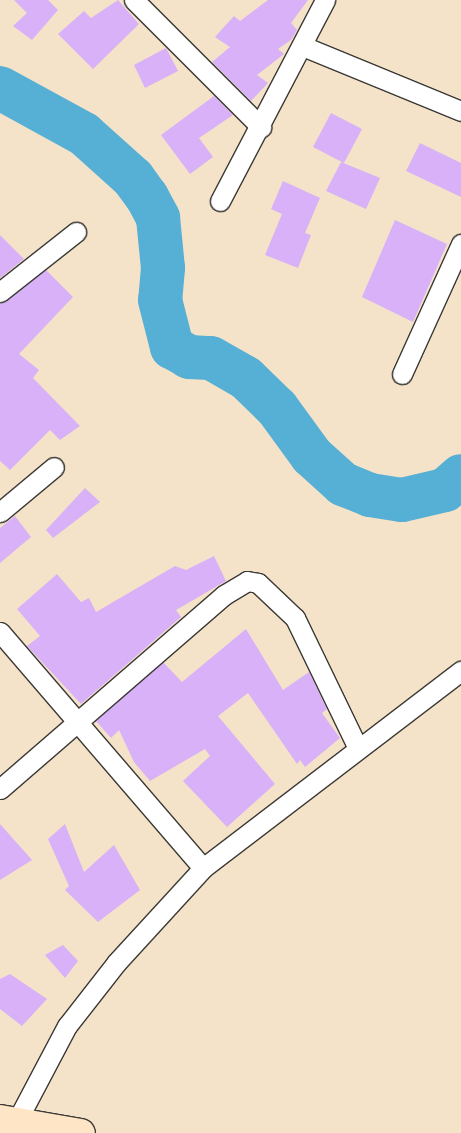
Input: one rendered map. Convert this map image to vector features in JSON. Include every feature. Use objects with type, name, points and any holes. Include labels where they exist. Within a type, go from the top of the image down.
[{"type":"main road","points":[[8,1125],[81,1133]]},
{"type":"street","points":[[134,0],[262,127]]},
{"type":"street","points":[[220,200],[305,47],[325,0]]},
{"type":"street","points":[[305,47],[461,110]]},
{"type":"street","points":[[0,292],[76,232]]},
{"type":"street","points":[[402,374],[461,244]]},
{"type":"street","points":[[0,512],[54,467]]},
{"type":"street","points":[[0,789],[76,720],[224,595],[247,581],[258,583],[295,618],[357,746]]},
{"type":"street","points":[[0,632],[204,868]]},
{"type":"street","points":[[8,1125],[67,1026],[117,962],[204,868],[357,746],[461,671]]},
{"type":"building","points":[[14,0],[48,0],[58,10],[32,40],[13,26],[27,13]]},
{"type":"building","points":[[118,0],[139,24],[93,69],[58,34],[84,11],[91,18]]},
{"type":"building","points":[[268,0],[308,0],[291,23],[297,30],[291,40],[278,49],[284,54],[257,75],[268,83],[251,101],[212,62],[230,47],[215,37],[234,16],[240,21]]},
{"type":"building","points":[[166,48],[178,71],[145,88],[134,65]]},
{"type":"building","points":[[214,96],[233,115],[199,138],[213,157],[190,174],[161,135]]},
{"type":"building","points":[[331,113],[362,129],[344,163],[313,147]]},
{"type":"building","points":[[420,143],[461,163],[461,197],[406,171]]},
{"type":"building","points":[[341,162],[380,178],[366,209],[326,191]]},
{"type":"building","points":[[283,181],[320,198],[305,233],[311,235],[298,268],[265,255],[282,214],[271,209]]},
{"type":"building","points":[[395,220],[447,244],[413,322],[362,297]]},
{"type":"building","points":[[0,235],[24,259],[0,278]]},
{"type":"building","points":[[46,270],[73,297],[19,354],[39,370],[33,378],[80,426],[60,440],[50,430],[10,470],[0,461],[0,303]]},
{"type":"building","points":[[85,488],[100,502],[53,538],[46,530]]},
{"type":"building","points":[[15,516],[31,537],[0,563],[0,528]]},
{"type":"building","points":[[214,556],[226,581],[176,610],[181,617],[81,704],[27,646],[40,636],[17,609],[57,574],[81,602],[89,598],[96,612],[175,566],[186,570]]},
{"type":"building","points":[[246,629],[283,690],[309,672],[327,709],[322,713],[340,738],[305,767],[300,760],[297,764],[248,693],[218,716],[275,784],[227,827],[183,781],[210,756],[205,749],[150,781],[134,762],[119,730],[111,738],[96,721],[163,662],[182,682]]},
{"type":"building","points":[[0,824],[32,860],[0,880]]},
{"type":"building","points":[[65,824],[84,872],[114,845],[140,890],[98,922],[65,890],[69,886],[48,839]]},
{"type":"building","points":[[63,945],[78,961],[65,978],[45,955]]},
{"type":"building","points":[[10,974],[47,999],[22,1026],[0,1009],[0,979]]},
{"type":"waterway","points":[[0,88],[84,134],[133,178],[147,197],[158,218],[163,268],[160,300],[172,347],[189,357],[211,358],[246,378],[277,408],[312,456],[343,484],[370,495],[402,500],[445,490],[461,476]]}]
